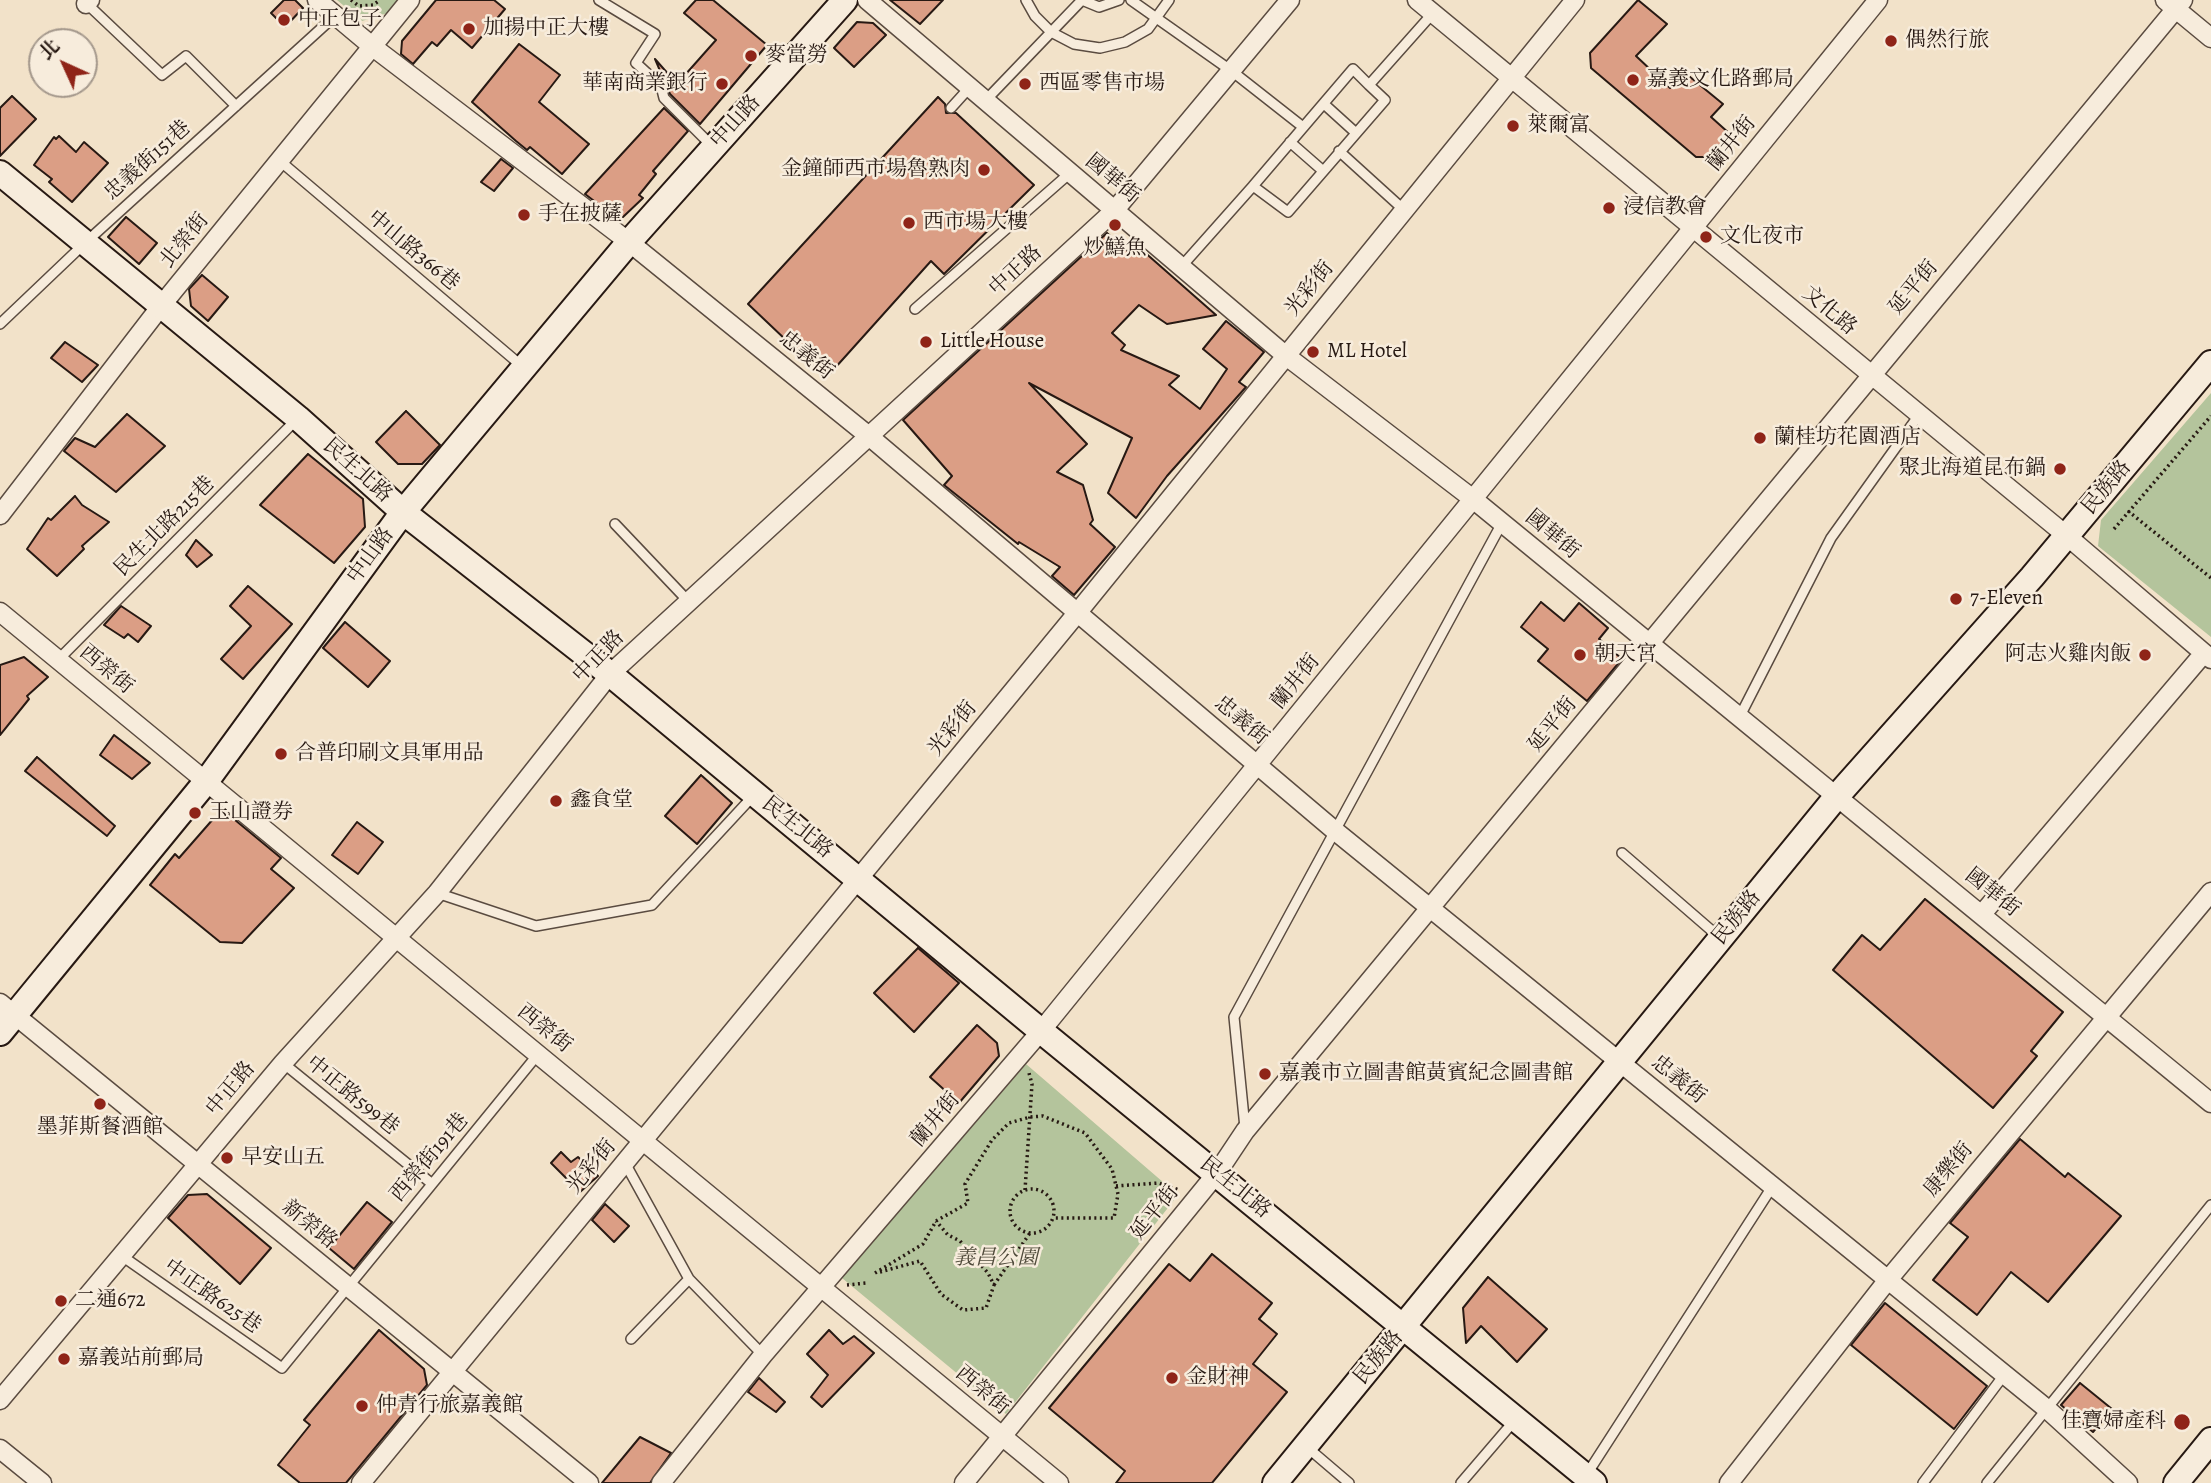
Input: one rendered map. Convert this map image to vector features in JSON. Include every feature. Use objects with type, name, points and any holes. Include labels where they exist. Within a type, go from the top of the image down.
[{"type":"main road","name":"中山路","points":[[5,1017],[205,783],[403,512],[629,242],[845,0]]},
{"type":"main road","name":"民生北路","points":[[0,173],[298,418],[403,512],[610,674],[1041,1031],[1590,1479]]},
{"type":"main road","name":"民族路","points":[[1275,1483],[1837,796],[2067,536],[2211,363]]},
{"type":"main road","points":[[2176,1483],[2211,1440]]},
{"type":"street","name":"忠義街","points":[[317,0],[373,47],[629,242],[870,437],[1334,830],[2047,1409],[2128,1483]]},
{"type":"street","name":"北榮街","points":[[0,515],[161,306],[410,0]]},
{"type":"street","name":"國華街","points":[[867,0],[1286,355],[1473,499],[2211,1103]]},
{"type":"street","name":"中正路","points":[[0,1400],[284,1063],[437,893],[610,674],[1114,211],[1233,72],[1290,0]]},
{"type":"street","name":"文化路","points":[[1417,0],[2067,536],[2207,656]]},
{"type":"street","name":"光彩街","points":[[361,1483],[1078,612],[1575,0]]},
{"type":"street","name":"蘭井街","points":[[661,1483],[763,1355],[824,1288],[1041,1031],[1878,0]]},
{"type":"street","points":[[2174,3],[2211,38]]},
{"type":"street","name":"延平街","points":[[964,1483],[1217,1172],[1245,1131],[1871,375],[2174,3]]},
{"type":"street","name":"西榮街","points":[[0,612],[1059,1483]]},
{"type":"street","points":[[1982,914],[2207,656]]},
{"type":"street","name":"康樂街","points":[[1729,1483],[1887,1281],[2211,892]]},
{"type":"street","name":"新榮路","points":[[5,1017],[199,1164],[589,1483]]},
{"type":"street","points":[[0,1449],[42,1483]]},
{"type":"lane","points":[[599,0],[656,34],[636,63],[661,86],[664,98],[713,147]]},
{"type":"lane","points":[[1026,0],[1035,16],[1051,32],[1074,44],[1100,48],[1125,43],[1148,29],[1169,0]]},
{"type":"lane","points":[[986,100],[1082,0],[1099,7],[1119,0]]},
{"type":"lane","points":[[1131,0],[1233,72],[1303,127]]},
{"type":"lane","points":[[86,1],[162,75],[186,56],[236,106]]},
{"type":"lane","points":[[1369,85],[1433,13]]},
{"type":"lane","name":"忠義街151巷","points":[[0,324],[336,15]]},
{"type":"lane","points":[[1181,267],[1353,69],[1385,100],[1288,212],[1253,186]]},
{"type":"lane","points":[[951,108],[970,87]]},
{"type":"lane","points":[[1324,104],[1356,133]]},
{"type":"lane","points":[[1290,142],[1322,170]]},
{"type":"lane","points":[[1339,151],[1404,210]]},
{"type":"lane","name":"中山路366巷","points":[[280,161],[524,368]]},
{"type":"lane","points":[[915,309],[1070,173]]},
{"type":"lane","points":[[1740,716],[1831,538],[1920,415]]},
{"type":"lane","name":"民生北路215巷","points":[[58,660],[298,418]]},
{"type":"lane","points":[[1245,1131],[1234,1017],[1502,523]]},
{"type":"lane","points":[[615,524],[689,601]]},
{"type":"lane","points":[[437,893],[536,926],[652,905],[755,794]]},
{"type":"lane","points":[[1622,853],[1721,938]]},
{"type":"lane","name":"西榮街191巷","points":[[282,1368],[347,1285],[539,1054]]},
{"type":"lane","name":"中正路599巷","points":[[284,1063],[431,1183]]},
{"type":"lane","points":[[625,1163],[690,1279],[763,1355]]},
{"type":"lane","points":[[1590,1479],[1772,1187]]},
{"type":"lane","points":[[1987,1483],[2211,1205]]},
{"type":"lane","name":"中正路625巷","points":[[122,1255],[282,1368]]},
{"type":"lane","points":[[631,1339],[690,1279]]},
{"type":"lane","points":[[1923,1483],[2004,1375]]},
{"type":"lane","points":[[1461,1483],[1516,1419]]},
{"type":"lane","points":[[1306,1446],[1349,1483]]},
{"type":"path","points":[[351,0],[359,6],[373,5],[380,0]]},
{"type":"path","points":[[357,0],[359,6]]},
{"type":"path","points":[[2115,529],[2211,416]]},
{"type":"path","points":[[2128,511],[2211,578]]},
{"type":"path","points":[[1025,1189],[1032,1084],[1027,1069]]},
{"type":"path","points":[[1030,1233],[994,1285],[986,1308],[963,1310],[941,1294],[920,1261],[875,1273],[923,1244],[936,1220],[968,1203],[965,1184],[992,1140],[1009,1124],[1030,1117],[1043,1116],[1086,1133],[1112,1169],[1118,1194],[1114,1218],[1053,1218]]},
{"type":"path","points":[[1116,1186],[1159,1183],[1181,1190]]},
{"type":"path","points":[[1025,1189],[1039,1189],[1050,1198],[1053,1218],[1045,1230],[1030,1233],[1016,1227],[1010,1214],[1013,1199],[1025,1189]]},
{"type":"path","points":[[936,1220],[948,1235],[960,1241],[988,1273],[994,1285]]},
{"type":"green space","points":[[337,0],[401,0],[391,12],[362,21]]},
{"type":"green space","points":[[2211,393],[2211,637],[2098,546],[2101,520]]},
{"type":"green space","name":"義昌公園","points":[[1026,1064],[1178,1195],[1006,1414],[842,1278]]},
{"type":"building","name":"中正包子","points":[[284,0],[295,0],[303,8],[285,27],[271,13]]},
{"type":"building","name":"加揚中正大樓","points":[[436,0],[494,0],[505,9],[472,48],[451,30],[437,46],[432,42],[413,64],[401,54],[402,41]]},
{"type":"building","points":[[696,0],[713,0],[767,45],[700,124],[670,94],[655,59],[677,84],[716,40],[684,13]]},
{"type":"building","points":[[890,0],[943,0],[920,24]]},
{"type":"building","name":"嘉義文化路郵局","points":[[1638,0],[1667,24],[1636,56],[1670,88],[1684,72],[1723,104],[1711,117],[1730,134],[1709,157],[1696,157],[1591,68],[1590,53]]},
{"type":"building","points":[[857,22],[873,23],[886,35],[854,67],[834,48]]},
{"type":"building","points":[[519,44],[560,75],[539,102],[589,144],[562,174],[530,147],[527,150],[472,102]]},
{"type":"building","points":[[12,96],[36,119],[0,156],[0,108]]},
{"type":"building","name":"西市場大樓","points":[[938,97],[945,104],[946,113],[956,113],[1034,185],[944,274],[931,261],[826,378],[748,304]]},
{"type":"building","points":[[664,108],[688,131],[653,171],[656,174],[639,195],[643,198],[623,217],[615,217],[585,194]]},
{"type":"building","points":[[59,136],[76,152],[84,142],[108,163],[72,202],[49,182],[52,179],[34,165],[54,137],[56,139]]},
{"type":"building","points":[[501,159],[513,168],[494,191],[481,182]]},
{"type":"building","points":[[126,217],[157,243],[139,264],[108,237]]},
{"type":"building","points":[[1107,233],[1132,255],[1142,250],[1216,315],[1167,324],[1139,305],[1112,333],[1125,345],[1121,350],[1179,376],[1169,385],[1200,409],[1227,369],[1203,349],[1226,321],[1264,352],[1239,382],[1246,387],[1167,476],[1136,518],[1108,493],[1132,438],[1029,383],[1087,444],[1057,472],[1083,485],[1093,520],[1090,524],[1115,547],[1074,595],[1052,576],[1060,567],[1019,542],[1018,544],[944,485],[952,476],[903,420]]},
{"type":"building","points":[[202,275],[228,297],[208,321],[191,306],[189,289]]},
{"type":"building","points":[[65,342],[98,365],[82,382],[51,358]]},
{"type":"building","points":[[406,411],[440,445],[422,464],[398,464],[376,442]]},
{"type":"building","points":[[127,414],[165,446],[116,492],[64,451],[75,438],[95,447]]},
{"type":"building","points":[[308,454],[363,499],[365,527],[334,563],[260,505]]},
{"type":"building","points":[[75,496],[82,505],[109,522],[82,546],[84,549],[57,576],[27,549],[48,518],[51,520]]},
{"type":"building","points":[[196,540],[212,555],[197,567],[186,555]]},
{"type":"building","points":[[248,586],[292,624],[243,679],[221,659],[251,626],[230,606]]},
{"type":"building","name":"朝天宮","points":[[1541,602],[1564,621],[1579,603],[1608,628],[1599,639],[1622,659],[1587,701],[1538,661],[1548,649],[1521,627]]},
{"type":"building","points":[[121,606],[151,626],[138,642],[128,634],[124,638],[104,625]]},
{"type":"building","points":[[345,622],[390,661],[368,687],[323,648]]},
{"type":"building","points":[[24,657],[48,677],[27,696],[29,699],[0,735],[0,665]]},
{"type":"building","points":[[114,735],[150,763],[132,779],[100,755]]},
{"type":"building","points":[[37,757],[115,826],[107,836],[25,771]]},
{"type":"building","points":[[701,775],[732,803],[697,844],[665,816]]},
{"type":"building","points":[[229,815],[281,858],[271,869],[294,888],[242,943],[220,942],[150,885],[175,854],[179,858],[214,818]]},
{"type":"building","points":[[357,822],[383,842],[358,874],[332,855]]},
{"type":"building","points":[[1925,899],[2063,1012],[2031,1051],[2037,1056],[1993,1108],[1833,970],[1862,935],[1880,950]]},
{"type":"building","points":[[918,948],[959,983],[914,1032],[874,993]]},
{"type":"building","points":[[977,1025],[997,1043],[999,1056],[959,1103],[930,1077]]},
{"type":"building","points":[[2020,1139],[2065,1177],[2068,1173],[2121,1216],[2048,1302],[2011,1272],[1977,1315],[1933,1280],[1968,1237],[1950,1223]]},
{"type":"building","points":[[561,1152],[571,1162],[578,1157],[598,1176],[580,1192],[551,1163]]},
{"type":"building","points":[[207,1194],[271,1248],[240,1284],[168,1218],[188,1195]]},
{"type":"building","points":[[367,1202],[392,1222],[354,1269],[329,1248]]},
{"type":"building","points":[[605,1204],[629,1226],[614,1242],[592,1220]]},
{"type":"building","name":"金財神","points":[[1212,1254],[1272,1303],[1259,1319],[1277,1334],[1253,1364],[1287,1392],[1212,1483],[1116,1483],[1125,1471],[1049,1408],[1169,1264],[1190,1281]]},
{"type":"building","points":[[1488,1277],[1547,1329],[1517,1362],[1481,1326],[1466,1343],[1463,1308]]},
{"type":"building","points":[[1885,1303],[1987,1386],[1954,1429],[1851,1345]]},
{"type":"building","points":[[379,1330],[424,1369],[427,1385],[346,1483],[300,1483],[278,1465],[310,1425],[304,1420]]},
{"type":"building","points":[[829,1330],[843,1344],[854,1336],[874,1353],[822,1407],[811,1397],[828,1375],[807,1354]]},
{"type":"building","points":[[759,1378],[785,1402],[776,1412],[748,1392]]},
{"type":"building","points":[[2080,1383],[2112,1409],[2093,1432],[2061,1405]]},
{"type":"building","points":[[640,1437],[671,1453],[650,1483],[602,1483]]},
{"type":"place","name":"中正包子","points":[[284,20]]},
{"type":"place","name":"加揚中正大樓","points":[[469,29]]},
{"type":"place","name":"偶然行旅","points":[[1891,41]]},
{"type":"place","name":"麥當勞","points":[[751,56]]},
{"type":"place","name":"嘉義文化路郵局","points":[[1633,80]]},
{"type":"place","name":"華南商業銀行","points":[[722,84]]},
{"type":"place","name":"西區零售市場","points":[[1025,84]]},
{"type":"place","name":"萊爾富","points":[[1513,126]]},
{"type":"place","name":"金鐘師西市場魯熟肉","points":[[984,170]]},
{"type":"place","name":"浸信教會","points":[[1609,208]]},
{"type":"place","name":"手在披薩","points":[[524,215]]},
{"type":"place","name":"西市場大樓","points":[[909,223]]},
{"type":"place","name":"炒鱔魚","points":[[1115,225]]},
{"type":"place","name":"文化夜市","points":[[1706,237]]},
{"type":"place","name":"Little House","points":[[926,342]]},
{"type":"place","name":"ML Hotel","points":[[1313,352]]},
{"type":"place","name":"蘭桂坊花園酒店","points":[[1760,438]]},
{"type":"place","name":"聚北海道昆布鍋","points":[[2060,469]]},
{"type":"place","name":"7-Eleven","points":[[1956,599]]},
{"type":"place","name":"朝天宮","points":[[1580,655]]},
{"type":"place","name":"阿志火雞肉飯","points":[[2145,655]]},
{"type":"place","name":"合普印刷文具軍用品","points":[[281,754]]},
{"type":"place","name":"鑫食堂","points":[[556,801]]},
{"type":"place","name":"玉山證券","points":[[195,813]]},
{"type":"place","name":"嘉義市立圖書館黃賓紀念圖書館","points":[[1265,1074]]},
{"type":"place","name":"墨菲斯餐酒館","points":[[100,1104]]},
{"type":"place","name":"早安山五","points":[[227,1158]]},
{"type":"place","name":"二通672","points":[[61,1301]]},
{"type":"place","name":"嘉義站前郵局","points":[[64,1359]]},
{"type":"place","name":"金財神","points":[[1172,1378]]},
{"type":"place","name":"仲青行旅嘉義館","points":[[362,1406]]},
{"type":"place","name":"佳寶婦產科","points":[[2182,1422]]}]
